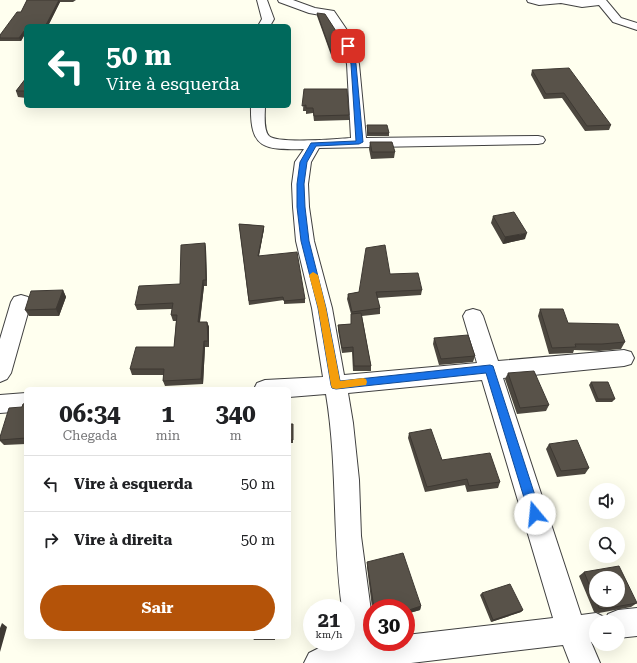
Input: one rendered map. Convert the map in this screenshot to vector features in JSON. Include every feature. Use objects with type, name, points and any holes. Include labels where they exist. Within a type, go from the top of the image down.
[{"type":"street","points":[[262,0],[268,19],[265,24]]},
{"type":"street","points":[[283,0],[313,11],[330,13],[343,32],[353,64],[359,142]]},
{"type":"street","points":[[532,0],[539,2],[561,0],[582,4],[602,2],[617,20],[637,27]]},
{"type":"street","points":[[258,108],[259,132],[265,140],[275,143],[314,144],[538,140]]},
{"type":"street","points":[[314,144],[303,162],[300,184],[301,207],[305,241],[322,308],[342,423],[347,480],[348,536],[354,595],[364,658]]},
{"type":"street","points":[[0,373],[21,302]]},
{"type":"street","points":[[473,316],[490,369],[584,628],[585,663]]},
{"type":"street","points":[[291,388],[336,385],[490,369],[624,358]]},
{"type":"street","points":[[0,404],[24,402]]},
{"type":"street","points":[[625,623],[637,622]]},
{"type":"street","points":[[319,663],[584,628]]},
{"type":"building","points":[[27,0],[59,0],[46,24],[24,24],[24,31],[19,38],[0,38],[0,35],[17,12],[21,12]]},
{"type":"building","points":[[317,13],[325,14],[336,31],[342,51],[331,52]]},
{"type":"building","points":[[569,68],[611,125],[587,126],[564,93],[546,94],[532,70]]},
{"type":"building","points":[[24,81],[24,91],[16,91]]},
{"type":"building","points":[[304,89],[347,89],[349,115],[314,116],[313,108],[306,108],[306,105],[302,106]]},
{"type":"building","points":[[367,125],[387,125],[389,133],[368,133]]},
{"type":"building","points":[[370,142],[392,142],[395,152],[372,152]]},
{"type":"building","points":[[514,212],[527,233],[505,237],[493,216]]},
{"type":"building","points":[[239,224],[264,226],[258,256],[297,252],[305,299],[284,301],[283,297],[249,301]]},
{"type":"building","points":[[205,243],[206,280],[203,280],[198,322],[207,322],[208,341],[204,341],[201,379],[163,381],[164,369],[130,369],[136,347],[174,347],[177,315],[171,315],[173,303],[135,305],[139,286],[180,284],[181,245]]},
{"type":"building","points":[[385,245],[390,274],[418,273],[422,290],[376,292],[380,308],[352,312],[348,294],[359,292],[366,248]]},
{"type":"building","points":[[63,290],[56,309],[25,310],[31,291]]},
{"type":"building","points":[[540,309],[563,309],[568,323],[618,324],[625,342],[575,344],[576,347],[552,348]]},
{"type":"building","points":[[361,313],[371,366],[354,366],[353,347],[342,348],[338,325],[351,324],[351,314]]},
{"type":"building","points":[[468,335],[475,356],[441,359],[434,338]]},
{"type":"building","points":[[534,371],[549,405],[520,408],[508,373]]},
{"type":"building","points":[[591,382],[608,382],[615,399],[598,399]]},
{"type":"building","points":[[23,404],[24,438],[0,440],[9,408],[22,407]]},
{"type":"building","points":[[291,424],[293,424],[293,440],[291,440]]},
{"type":"building","points":[[431,429],[442,460],[490,453],[500,482],[469,486],[467,479],[427,487],[409,433]]},
{"type":"building","points":[[577,440],[589,468],[561,471],[549,444]]},
{"type":"building","points":[[403,553],[421,606],[415,608],[415,599],[373,599],[367,562]]},
{"type":"building","points":[[619,566],[621,571],[590,571]]},
{"type":"building","points":[[589,571],[589,584],[584,572]]},
{"type":"building","points":[[625,578],[637,603],[625,605]]},
{"type":"building","points":[[510,584],[523,610],[493,620],[482,593]]},
{"type":"building","points":[[599,607],[615,607],[604,609]]},
{"type":"slow traffic","points":[[313,275],[322,308],[336,385],[363,382]]},
{"type":"route","points":[[348,46],[353,64],[359,142],[314,144],[303,162],[300,184],[305,241],[322,308],[336,385],[490,369],[535,514]]}]
